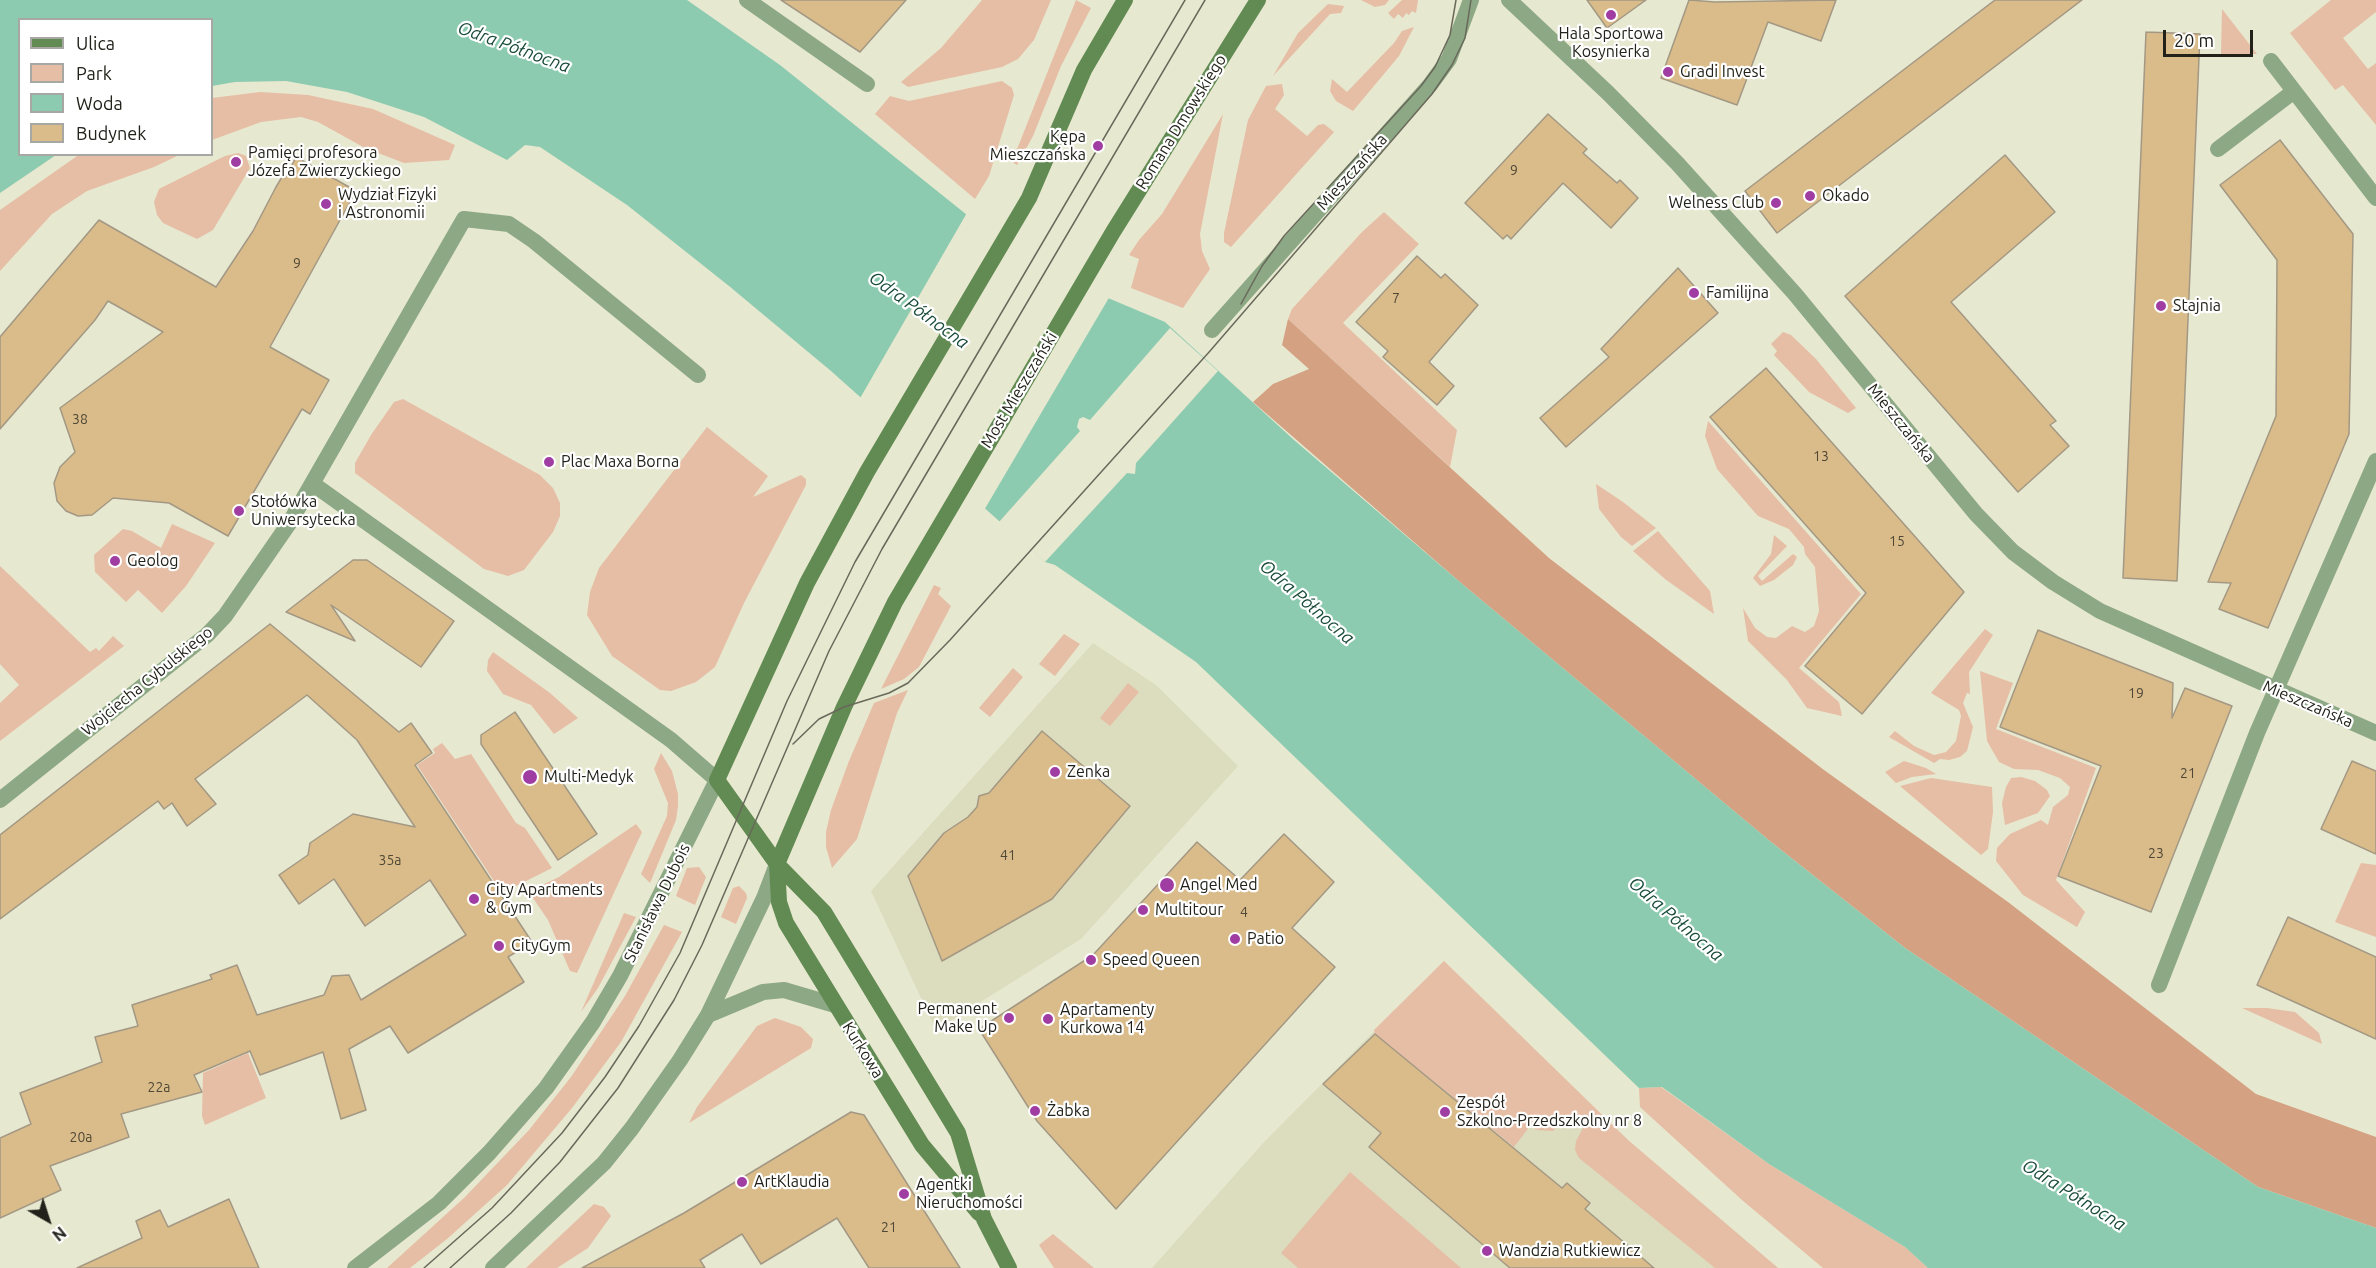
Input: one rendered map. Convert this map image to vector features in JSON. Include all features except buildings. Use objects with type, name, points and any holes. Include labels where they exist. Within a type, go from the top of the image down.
[{"type":"main road","name":"Stanisława Dubois","points":[[717,780],[807,583],[867,472],[1029,198],[1084,70],[1125,0]]},
{"type":"main road","name":"Romana Dmowskiego","points":[[1106,244],[1258,0]]},
{"type":"main road","name":"Most Mieszczański","points":[[777,864],[844,707],[895,602],[1106,244]]},
{"type":"main road","name":"Kurkowa","points":[[717,780],[777,864],[824,912],[958,1132],[984,1219],[1009,1268]]},
{"type":"main road","name":"Kurkowa","points":[[777,864],[779,902],[786,923],[926,1152],[984,1219]]},
{"type":"street","points":[[747,0],[867,84]]},
{"type":"street","name":"Mieszczańska","points":[[1212,330],[1430,85],[1449,59],[1471,0]]},
{"type":"street","name":"Mieszczańska","points":[[1509,0],[1608,93],[1685,172],[1795,294],[1976,514],[2013,552],[2053,582],[2100,610],[2376,733]]},
{"type":"street","points":[[2271,61],[2376,198]]},
{"type":"street","points":[[2218,149],[2293,92]]},
{"type":"street","points":[[698,375],[534,241],[509,224],[464,219],[313,484],[665,736],[717,780]]},
{"type":"street","points":[[2159,985],[2276,690],[2376,461]]},
{"type":"street","name":"Wojciecha Cybulskiego","points":[[0,800],[207,635],[244,592],[313,484]]},
{"type":"street","name":"Stanisława Dubois","points":[[355,1268],[408,1228],[453,1189],[546,1088],[593,1022],[620,976],[717,780]]},
{"type":"street","points":[[493,1268],[604,1163],[674,1070],[708,1015],[764,898],[777,864]]},
{"type":"street","points":[[708,1015],[763,992],[784,990],[835,1005]]},
{"type":"shaded area","points":[[1288,319],[1549,558],[1824,770],[2008,902],[2256,1094],[2376,1137],[2376,1228],[2258,1187],[1905,948],[1771,842],[1461,583],[1253,402],[1273,384],[1309,369],[1282,345]]},
{"type":"shaded area","points":[[1093,643],[1156,685],[1238,766],[1081,939],[936,1030],[871,891]]},
{"type":"shaded area","name":"Zespół Szkolno-Przedszkolny nr 8","points":[[1444,961],[1628,1140],[1778,1268],[1152,1268],[1265,1141]]},
{"type":"green space","points":[[982,0],[1051,0],[1034,40],[1018,59],[1002,67],[908,87],[901,82],[941,48]]},
{"type":"green space","points":[[1076,0],[1091,8],[1061,66],[1033,136],[1017,165],[1012,162]]},
{"type":"green space","points":[[1361,0],[1389,0],[1385,5],[1375,7]]},
{"type":"green space","points":[[1402,0],[1418,0],[1416,13],[1412,11],[1409,15],[1406,13],[1403,18],[1398,14],[1394,19],[1388,13]]},
{"type":"green space","points":[[2331,0],[2376,0],[2376,12],[2343,38],[2368,69],[2376,63],[2376,125],[2343,85],[2335,90],[2290,33]]},
{"type":"green space","points":[[1328,4],[1344,6],[1341,13],[1330,14],[1273,76],[1298,33]]},
{"type":"green space","points":[[2222,9],[2257,54],[2221,54]]},
{"type":"green space","points":[[1414,27],[1399,56],[1353,111],[1336,101],[1330,91],[1332,79],[1347,92],[1394,43],[1402,31]]},
{"type":"green space","points":[[1002,81],[1012,88],[1014,95],[989,176],[975,199],[875,114],[890,96],[909,101]]},
{"type":"green space","points":[[1282,84],[1284,95],[1275,109],[1307,136],[1318,125],[1324,124],[1334,132],[1231,247],[1224,242],[1224,233],[1248,120],[1266,86]]},
{"type":"green space","points":[[260,92],[308,95],[373,109],[455,145],[449,160],[404,163],[365,148],[318,122],[301,117],[261,122],[213,140],[213,98]]},
{"type":"green space","points":[[1223,114],[1200,234],[1202,251],[1210,269],[1183,308],[1131,288],[1139,259],[1129,255],[1162,214]]},
{"type":"green space","points":[[238,153],[246,156],[250,168],[213,230],[197,239],[163,223],[157,215],[154,202],[159,189],[225,156]]},
{"type":"green space","points":[[77,156],[177,156],[154,167],[87,191],[52,214],[0,271],[0,210]]},
{"type":"green space","points":[[1384,212],[1419,244],[1343,323],[1457,430],[1450,467],[1288,319],[1292,309],[1362,232]]},
{"type":"green space","points":[[1783,332],[1791,335],[1816,359],[1856,408],[1848,413],[1809,392],[1774,355],[1777,351],[1771,344]]},
{"type":"green space","points":[[403,399],[540,475],[553,488],[560,503],[560,516],[553,532],[524,570],[508,576],[484,569],[355,473],[355,463],[371,435],[394,402]]},
{"type":"green space","points":[[1708,421],[1861,594],[1799,668],[1839,702],[1842,716],[1807,708],[1787,680],[1748,641],[1743,608],[1755,628],[1767,637],[1776,638],[1792,626],[1805,632],[1814,626],[1819,611],[1815,567],[1805,554],[1804,547],[1789,529],[1758,516],[1717,469],[1705,436]]},
{"type":"green space","points":[[707,427],[768,476],[753,497],[801,475],[806,479],[806,485],[744,603],[715,667],[696,682],[671,691],[660,690],[612,656],[587,615],[590,592],[599,568]]},
{"type":"green space","points":[[1596,484],[1656,528],[1632,546],[1621,537],[1599,509]]},
{"type":"green space","points":[[172,524],[215,543],[186,586],[162,613],[138,590],[126,602],[95,572],[94,555],[123,529],[132,531],[161,548]]},
{"type":"green space","points":[[1658,531],[1710,591],[1714,614],[1665,579],[1633,551]]},
{"type":"green space","points":[[1774,535],[1787,546],[1758,576],[1762,581],[1793,554],[1797,557],[1793,565],[1774,580],[1760,586],[1753,578],[1771,554]]},
{"type":"green space","points":[[0,566],[90,652],[96,648],[99,651],[113,636],[124,646],[0,741],[0,703],[19,685],[0,664]]},
{"type":"green space","points":[[934,585],[941,588],[938,594],[951,606],[919,667],[904,679],[881,689]]},
{"type":"green space","points":[[1985,629],[1993,635],[1969,672],[1970,694],[1967,693],[1963,703],[1973,727],[1967,751],[1960,757],[1949,760],[1940,759],[1934,763],[1889,737],[1895,731],[1914,746],[1934,755],[1946,752],[1956,741],[1961,716],[1959,710],[1931,693]]},
{"type":"green space","points":[[1064,634],[1080,644],[1055,676],[1039,664]]},
{"type":"green space","points":[[493,652],[550,693],[578,718],[554,734],[531,705],[503,694],[487,671],[488,660]]},
{"type":"green space","points":[[1013,668],[1023,677],[990,717],[979,708]]},
{"type":"green space","points":[[1980,671],[2013,683],[1996,729],[2096,768],[2056,880],[2085,912],[2077,927],[2023,895],[1996,861],[1997,848],[2010,834],[2041,820],[2048,825],[2053,807],[2068,795],[2070,787],[2060,778],[2038,770],[2014,769],[1999,762],[1987,741]]},
{"type":"green space","points":[[1128,683],[1139,692],[1110,726],[1100,718]]},
{"type":"green space","points":[[908,690],[897,713],[857,839],[832,868],[826,847],[826,832],[831,810],[849,761],[874,703]]},
{"type":"green space","points":[[442,743],[455,759],[471,754],[516,823],[525,828],[552,868],[502,893],[417,765],[435,753],[433,749]]},
{"type":"green space","points":[[661,753],[672,771],[678,794],[678,806],[676,820],[650,883],[641,874],[667,816],[668,803],[654,769]]},
{"type":"green space","points":[[1904,761],[1936,774],[1912,777],[1896,783],[1885,772]]},
{"type":"green space","points":[[2021,777],[2035,781],[2047,790],[2050,796],[2038,813],[2005,825],[2002,803],[2006,787],[2011,778]]},
{"type":"green space","points":[[1931,778],[1992,787],[1993,812],[1988,849],[1981,855],[1900,786]]},
{"type":"green space","points":[[636,824],[642,832],[577,973],[570,971],[548,920],[533,898],[532,890],[559,877]]},
{"type":"green space","points":[[2361,863],[2376,865],[2376,937],[2335,922]]},
{"type":"green space","points":[[699,867],[706,877],[695,905],[676,896],[687,868]]},
{"type":"green space","points":[[739,886],[746,893],[747,898],[736,924],[721,917],[733,888]]},
{"type":"green space","points":[[624,913],[636,917],[598,988],[581,1012]]},
{"type":"green space","points":[[664,925],[682,932],[621,1042],[572,1108],[507,1185],[447,1239],[410,1268],[387,1268],[465,1197],[529,1130],[571,1077],[625,996]]},
{"type":"green space","points":[[1444,961],[1628,1140],[1778,1268],[1715,1268],[1579,1158],[1575,1150],[1576,1141],[1583,1128],[1569,1116],[1553,1131],[1537,1130],[1530,1126],[1514,1147],[1375,1034],[1374,1030]]},
{"type":"green space","points":[[2242,1008],[2267,1008],[2295,1012],[2319,1033],[2322,1044]]},
{"type":"green space","points":[[775,1018],[801,1027],[813,1039],[811,1048],[689,1123],[697,1107],[757,1026]]},
{"type":"green space","points":[[248,1053],[266,1098],[205,1125],[202,1116],[203,1073]]},
{"type":"green space","points":[[1661,1087],[1769,1164],[1905,1247],[1928,1268],[1823,1268],[1742,1200],[1640,1107],[1639,1088]]},
{"type":"green space","points":[[1350,1172],[1461,1268],[1298,1268],[1281,1253]]},
{"type":"green space","points":[[594,1204],[604,1207],[611,1216],[588,1248],[557,1268],[526,1268]]},
{"type":"green space","points":[[1053,1234],[1094,1268],[1054,1268],[1039,1245]]},
{"type":"water","name":"Odra Północna","points":[[0,0],[687,0],[780,65],[977,223],[1108,298],[1165,322],[1294,440],[1461,583],[1771,842],[1905,948],[2258,1187],[2376,1228],[2376,1268],[1928,1268],[1905,1247],[1769,1164],[1662,1087],[1639,1088],[1196,662],[1055,565],[1045,562],[831,371],[729,286],[627,205],[540,147],[525,145],[507,160],[424,117],[347,92],[286,81],[235,82],[213,86],[213,18],[18,18],[18,156],[55,156],[0,193]]},
{"type":"pier","points":[[968,211],[979,220],[1110,296],[983,512],[859,400]]},
{"type":"pier","points":[[1170,328],[1218,371],[1136,463],[1135,474],[1127,473],[1045,562],[999,522],[1080,431],[1077,427],[1079,419],[1083,417],[1090,420]]},
{"type":"tram line","points":[[424,1268],[492,1208],[562,1133],[605,1077],[639,1026],[680,953],[787,701],[855,562],[1185,0]]},
{"type":"tram line","points":[[450,1268],[511,1213],[560,1162],[618,1088],[674,1000],[702,945],[829,651],[882,549],[1205,0]]},
{"type":"tram line","points":[[1241,304],[1262,266],[1284,236],[1421,86],[1435,67],[1450,35],[1456,0]]},
{"type":"tram line","points":[[793,744],[819,719],[844,707],[889,693],[908,683],[950,640],[1210,351],[1432,94],[1452,65],[1465,38],[1471,0]]},
{"type":"place","name":"Hala Sportowa Kosynierka","points":[[1611,15]]},
{"type":"place","name":"Gradi Invest","points":[[1668,72]]},
{"type":"place","name":"Kępa Mieszczańska","points":[[1098,146]]},
{"type":"place","name":"Pamięci profesora Józefa Zwierzyckiego","points":[[236,162]]},
{"type":"place","name":"Okado","points":[[1810,196]]},
{"type":"place","name":"Welness Club","points":[[1776,203]]},
{"type":"place","name":"Wydział Fizyki i Astronomii","points":[[326,204]]},
{"type":"place","name":"Familijna","points":[[1694,293]]},
{"type":"place","name":"Stajnia","points":[[2161,306]]},
{"type":"place","name":"Plac Maxa Borna","points":[[549,462]]},
{"type":"place","name":"Stołówka Uniwersytecka","points":[[239,511]]},
{"type":"place","name":"Geolog","points":[[115,561]]},
{"type":"place","name":"Zenka","points":[[1055,772]]},
{"type":"place","name":"Multi-Medyk","points":[[530,777]]},
{"type":"place","name":"Angel Med","points":[[1167,885]]},
{"type":"place","name":"City Apartments & Gym","points":[[474,899]]},
{"type":"place","name":"Multitour","points":[[1143,910]]},
{"type":"place","name":"Patio","points":[[1235,939]]},
{"type":"place","name":"CityGym","points":[[499,946]]},
{"type":"place","name":"Speed Queen","points":[[1091,960]]},
{"type":"place","name":"Permanent Make Up","points":[[1009,1018]]},
{"type":"place","name":"Apartamenty Kurkowa 14","points":[[1048,1019]]},
{"type":"place","name":"Żabka","points":[[1035,1111]]},
{"type":"place","name":"Zespół Szkolno-Przedszkolny nr 8","points":[[1445,1112]]},
{"type":"place","name":"ArtKlaudia","points":[[742,1182]]},
{"type":"place","name":"Agentki Nieruchomości","points":[[904,1194]]},
{"type":"place","name":"Wandzia Rutkiewicz","points":[[1487,1251]]}]
